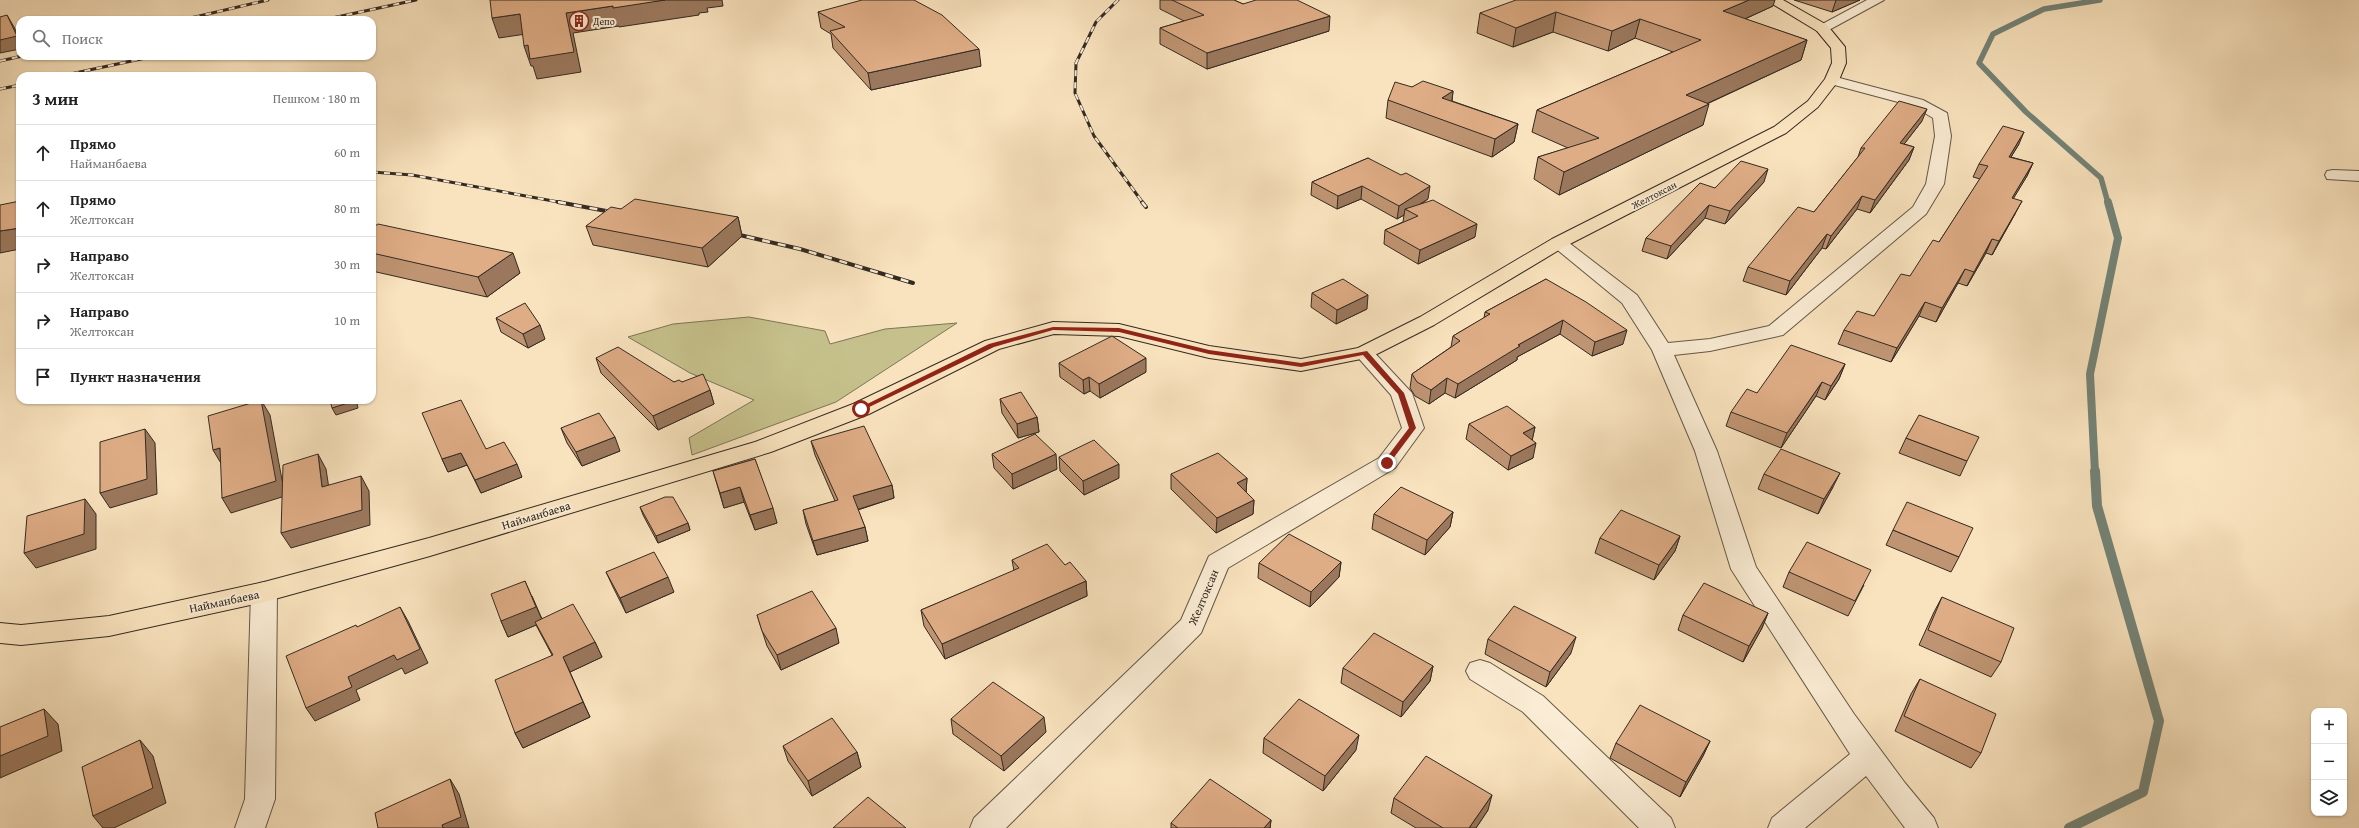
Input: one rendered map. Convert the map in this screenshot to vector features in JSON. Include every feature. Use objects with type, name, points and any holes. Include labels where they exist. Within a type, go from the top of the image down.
[{"type":"main road","name":"Желтоксан","points":[[1053,328],[1119,330],[1209,352],[1301,365],[1364,353],[1427,321],[1558,243],[1780,130],[1813,104],[1832,80],[1839,63],[1838,47],[1822,28],[1773,0]]},
{"type":"main road","name":"Найманбаева","points":[[0,632],[21,635],[109,626],[264,592],[430,547],[763,447],[861,409],[992,345],[1053,328]]},
{"type":"street","points":[[1822,28],[1877,0]]},
{"type":"street","points":[[1662,350],[1710,345],[1776,331],[1920,210],[1935,184],[1943,136],[1941,116],[1918,103],[1832,80]]},
{"type":"street","points":[[2333,175],[2359,176]]},
{"type":"street","points":[[1558,243],[1630,299],[1662,350],[1706,451],[1744,569],[1868,756],[1923,828]]},
{"type":"street","name":"Желтоксан","points":[[985,828],[1192,626],[1218,562],[1387,463],[1413,428],[1401,393],[1364,353]]},
{"type":"street","points":[[250,828],[260,799],[264,592]]},
{"type":"street","points":[[1480,671],[1533,704],[1660,828]]},
{"type":"street","points":[[1783,828],[1868,756]]},
{"type":"shaded area","points":[[749,317],[825,331],[830,344],[885,329],[957,323],[836,402],[692,455],[689,438],[754,400],[690,373],[628,337],[673,324]]},
{"type":"building","points":[[490,0],[665,0],[566,13],[574,52],[530,59],[528,45],[524,46],[520,14],[492,18]]},
{"type":"building","points":[[862,0],[914,0],[942,15],[979,49],[868,73],[830,31],[845,27],[818,12]]},
{"type":"building","points":[[1172,0],[1234,0],[1243,4],[1256,0],[1297,0],[1330,16],[1207,53],[1160,28],[1204,15]]},
{"type":"building","points":[[1516,0],[1749,0],[1723,11],[1807,40],[1686,95],[1709,104],[1564,172],[1538,157],[1599,138],[1537,110],[1701,40],[1640,19],[1612,31],[1556,12],[1516,28],[1480,13]]},
{"type":"building","points":[[7,15],[16,36],[0,40],[0,17]]},
{"type":"building","points":[[1423,81],[1453,91],[1442,98],[1518,124],[1495,139],[1388,100],[1395,82],[1412,87]]},
{"type":"building","points":[[1899,101],[1927,109],[1900,143],[1914,147],[1875,200],[1862,196],[1831,236],[1827,234],[1790,281],[1748,267],[1798,207],[1814,212],[1865,148],[1861,148]]},
{"type":"building","points":[[2003,126],[2024,132],[2009,157],[2033,163],[2012,198],[2022,201],[1999,241],[1992,239],[1974,272],[1965,269],[1942,308],[1925,302],[1897,348],[1844,330],[1857,311],[1874,316],[1901,274],[1910,276],[1933,240],[1939,242],[1988,166],[1979,164]]},
{"type":"building","points":[[1368,158],[1401,175],[1406,173],[1430,186],[1399,206],[1362,186],[1338,196],[1312,182]]},
{"type":"building","points":[[1741,161],[1768,169],[1730,211],[1709,205],[1671,246],[1646,238],[1700,183],[1715,188]]},
{"type":"building","points":[[635,199],[738,217],[702,248],[586,226],[611,207],[621,209]]},
{"type":"building","points":[[1433,200],[1477,224],[1420,250],[1385,230],[1418,216],[1405,209]]},
{"type":"building","points":[[16,202],[16,229],[0,231],[0,205]]},
{"type":"building","points":[[378,224],[513,253],[478,277],[376,254],[376,225]]},
{"type":"building","points":[[1343,279],[1368,295],[1337,310],[1312,293]]},
{"type":"building","points":[[1546,279],[1586,302],[1627,330],[1595,342],[1563,320],[1518,345],[1520,346],[1458,384],[1447,378],[1431,390],[1417,382],[1412,374],[1460,341],[1453,336],[1490,314],[1485,312]]},
{"type":"building","points":[[525,303],[540,325],[523,334],[496,318]]},
{"type":"building","points":[[1112,336],[1146,358],[1099,384],[1089,377],[1083,380],[1059,363]]},
{"type":"building","points":[[1791,345],[1845,364],[1831,386],[1822,382],[1787,433],[1731,412],[1747,389],[1757,393]]},
{"type":"building","points":[[618,347],[674,382],[679,380],[682,382],[703,374],[710,390],[653,416],[596,358]]},
{"type":"building","points":[[1021,392],[1037,417],[1017,424],[1000,399]]},
{"type":"building","points":[[461,400],[486,449],[504,442],[517,464],[475,480],[461,453],[442,459],[422,413]]},
{"type":"building","points":[[248,404],[262,404],[276,481],[222,498],[220,448],[213,450],[208,416]]},
{"type":"building","points":[[331,404],[345,404],[332,408]]},
{"type":"building","points":[[1507,406],[1535,427],[1523,433],[1536,443],[1511,456],[1469,424]]},
{"type":"building","points":[[599,413],[615,437],[576,452],[561,428]]},
{"type":"building","points":[[1919,415],[1979,437],[1967,461],[1906,438]]},
{"type":"building","points":[[864,426],[892,485],[853,496],[865,527],[813,541],[803,510],[838,500],[811,441]]},
{"type":"building","points":[[145,429],[147,479],[100,493],[100,442]]},
{"type":"building","points":[[1035,434],[1056,454],[1012,474],[992,454]]},
{"type":"building","points":[[1094,440],[1119,464],[1083,481],[1059,457]]},
{"type":"building","points":[[1781,449],[1840,473],[1824,499],[1764,474]]},
{"type":"building","points":[[1218,453],[1247,478],[1237,483],[1254,500],[1217,518],[1171,474]]},
{"type":"building","points":[[318,454],[322,487],[361,476],[362,510],[281,533],[283,465]]},
{"type":"building","points":[[755,459],[773,508],[750,515],[740,487],[720,493],[713,471]]},
{"type":"building","points":[[1401,487],[1453,512],[1427,540],[1374,514]]},
{"type":"building","points":[[665,497],[673,497],[688,523],[656,536],[640,507]]},
{"type":"building","points":[[85,499],[84,534],[24,553],[27,516]]},
{"type":"building","points":[[1907,502],[1973,528],[1959,557],[1893,530]]},
{"type":"building","points":[[1621,510],[1680,536],[1659,565],[1600,538]]},
{"type":"building","points":[[1289,534],[1341,562],[1311,592],[1259,563]]},
{"type":"building","points":[[1807,542],[1871,570],[1855,601],[1789,572]]},
{"type":"building","points":[[1047,544],[1065,565],[1070,562],[1086,581],[942,644],[921,610],[1019,568],[1012,560]]},
{"type":"building","points":[[654,552],[668,577],[620,598],[606,572]]},
{"type":"building","points":[[525,581],[536,607],[501,621],[491,594]]},
{"type":"building","points":[[1704,583],[1768,613],[1749,646],[1683,615]]},
{"type":"building","points":[[812,591],[836,628],[777,655],[762,631],[757,615]]},
{"type":"building","points":[[1942,597],[2014,628],[2001,662],[1928,630]]},
{"type":"building","points":[[573,604],[595,642],[563,657],[583,702],[515,733],[495,680],[553,655],[535,622]]},
{"type":"building","points":[[1514,606],[1576,637],[1550,672],[1488,639]]},
{"type":"building","points":[[400,607],[420,649],[397,660],[394,655],[348,677],[352,687],[306,708],[286,656],[356,625],[357,627]]},
{"type":"building","points":[[1374,633],[1433,666],[1403,702],[1343,668]]},
{"type":"building","points":[[1920,679],[1996,714],[1981,753],[1904,716]]},
{"type":"building","points":[[993,682],[1044,717],[1001,756],[951,719]]},
{"type":"building","points":[[1299,699],[1359,735],[1325,776],[1264,738]]},
{"type":"building","points":[[1640,705],[1710,741],[1686,782],[1616,743]]},
{"type":"building","points":[[44,709],[48,736],[0,756],[0,727]]},
{"type":"building","points":[[832,718],[857,752],[808,781],[783,746]]},
{"type":"building","points":[[140,740],[153,788],[93,816],[82,767]]},
{"type":"building","points":[[1426,756],[1492,795],[1469,828],[1443,828],[1394,798]]},
{"type":"building","points":[[450,779],[461,817],[442,825],[443,828],[378,828],[375,813]]},
{"type":"building","points":[[1210,779],[1271,820],[1264,828],[1178,828],[1171,823]]},
{"type":"building","points":[[868,797],[906,828],[833,828]]},
{"type":"waterway","points":[[2100,0],[2044,9],[1993,34],[1979,63],[2026,112],[2101,178],[2108,203]]},
{"type":"waterway","points":[[2095,472],[2090,374],[2118,238],[2108,202]]},
{"type":"waterway","points":[[2069,828],[2143,792],[2159,721],[2097,506],[2095,471]]},
{"type":"railway","points":[[199,16],[268,0]]},
{"type":"railway","points":[[342,16],[416,0]]},
{"type":"railway","points":[[1118,0],[1096,22],[1076,63],[1075,93],[1094,136],[1143,203]]},
{"type":"railway","points":[[0,61],[16,57]]},
{"type":"railway","points":[[80,72],[136,60]]},
{"type":"railway","points":[[0,89],[16,86]]},
{"type":"railway","points":[[376,172],[412,175],[564,203]]},
{"type":"railway","points":[[558,202],[617,213]]},
{"type":"railway","points":[[1142,202],[1146,207]]},
{"type":"railway","points":[[731,233],[800,249],[913,283]]},
{"type":"place","name":"Депо","points":[[579,21]]},
{"type":"route","points":[[861,409],[992,345],[1053,328],[1119,330],[1209,352],[1301,365],[1364,353],[1401,393],[1413,428],[1387,463]]}]
